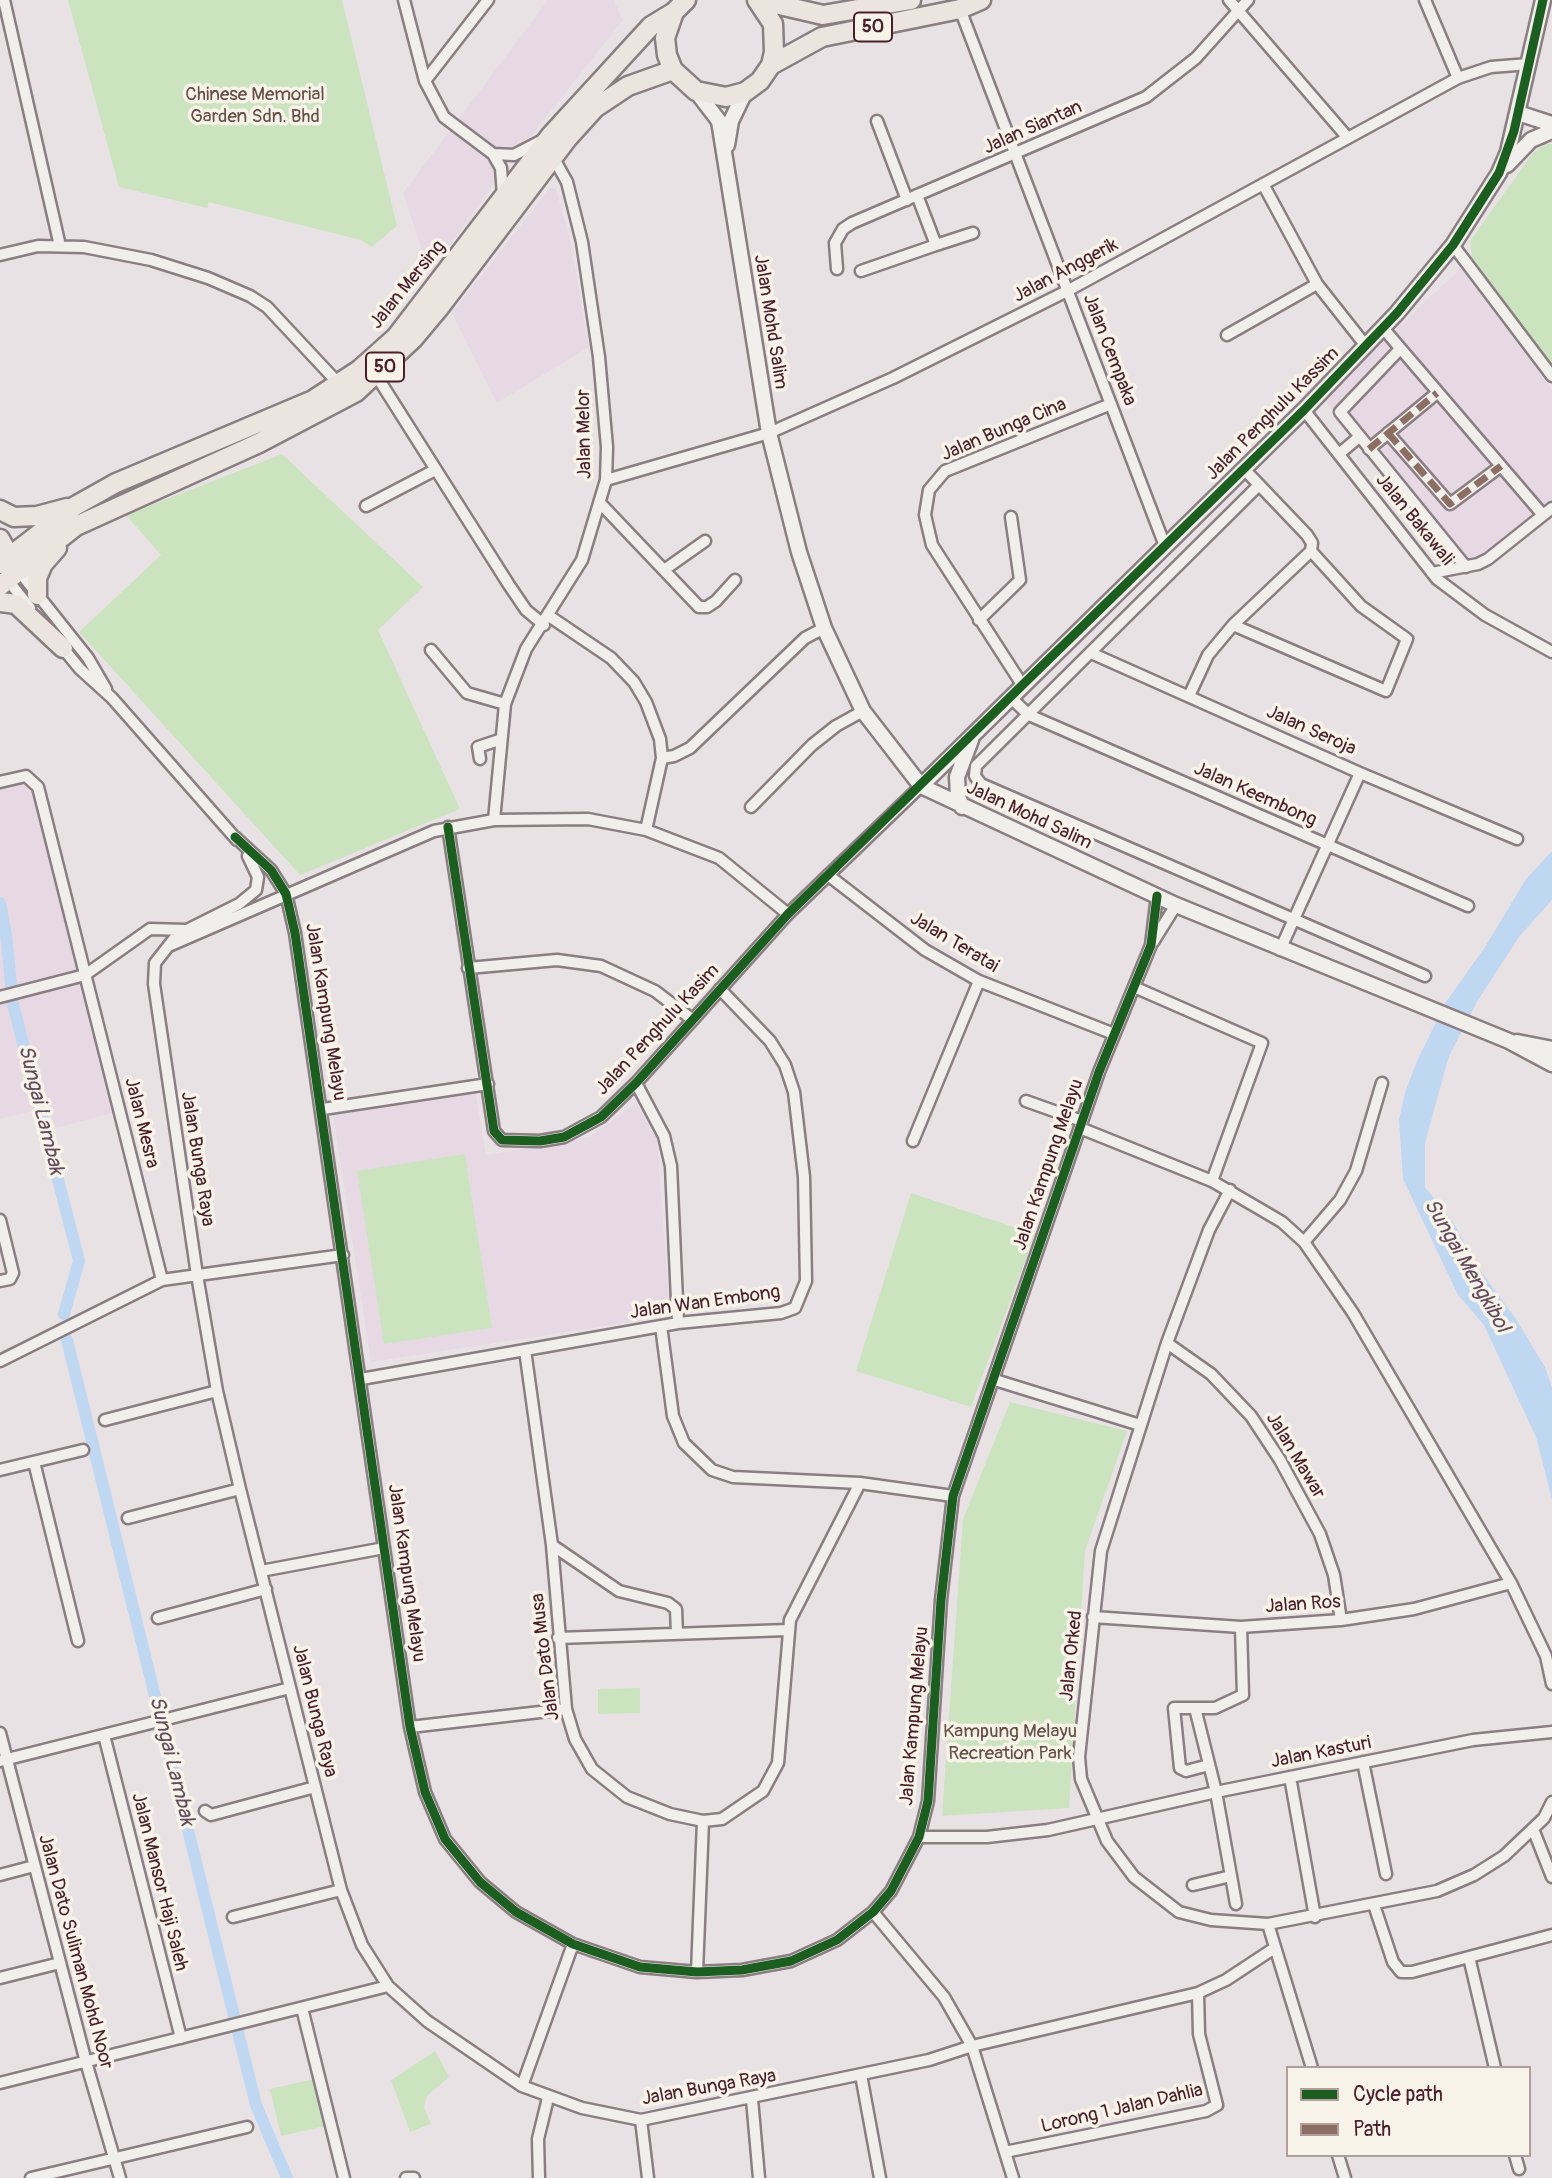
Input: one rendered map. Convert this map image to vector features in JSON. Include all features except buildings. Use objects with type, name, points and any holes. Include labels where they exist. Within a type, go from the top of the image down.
[{"type":"highway","name":"50","points":[[757,0],[823,15],[911,0]]},
{"type":"highway","name":"50","points":[[745,92],[760,81],[771,65],[774,52],[773,24],[757,0]]},
{"type":"highway","name":"50","points":[[771,65],[822,37],[960,9],[981,0]]},
{"type":"highway","name":"50","points":[[673,71],[665,38],[682,3]]},
{"type":"highway","name":"Jalan Mersing","points":[[6,571],[75,506],[116,483],[313,400],[340,384],[396,337],[551,135],[651,26],[682,3]]},
{"type":"highway","points":[[673,71],[696,91],[726,97],[745,92]]},
{"type":"highway","name":"Jalan Mersing","points":[[6,571],[98,516],[318,414],[376,376],[439,308],[553,157],[595,108],[628,86],[673,71]]},
{"type":"highway","points":[[0,510],[14,517],[37,516],[75,506]]},
{"type":"highway","points":[[37,595],[37,578],[43,564],[54,550],[98,516]]},
{"type":"highway","points":[[0,539],[6,571]]},
{"type":"highway","points":[[0,602],[16,604],[63,648]]},
{"type":"street","points":[[4,0],[61,246]]},
{"type":"street","points":[[404,0],[425,82],[444,117],[493,154],[501,168],[503,199]]},
{"type":"street","points":[[425,82],[488,0]]},
{"type":"street","points":[[1229,0],[1348,138]]},
{"type":"street","name":"Jalan Siantan","points":[[837,269],[834,248],[843,229],[1146,97],[1196,58],[1248,0]]},
{"type":"street","points":[[1425,0],[1458,78]]},
{"type":"street","name":"Jalan Penghulu Kassim","points":[[921,786],[1304,410],[1383,328],[1453,245],[1499,173],[1518,113],[1543,0]]},
{"type":"street","name":"Jalan Cempaka","points":[[960,9],[1165,546]]},
{"type":"street","name":"Jalan Anggerik","points":[[606,480],[769,433],[893,378],[1067,291],[1458,78],[1492,66],[1529,64]]},
{"type":"street","name":"Jalan Mohd Salim","points":[[696,91],[714,110],[726,154],[743,288],[769,433],[799,552],[824,628],[863,711],[921,786],[1176,905],[1280,950],[1509,1041],[1552,1063]]},
{"type":"street","name":"Jalan Mohd Salim","points":[[726,154],[731,121],[745,92]]},
{"type":"street","points":[[1518,113],[1552,124]]},
{"type":"street","points":[[877,121],[906,200]]},
{"type":"street","points":[[1499,173],[1531,140],[1552,131]]},
{"type":"street","points":[[493,154],[514,155],[551,135]]},
{"type":"street","name":"Jalan Melor","points":[[494,820],[499,740],[505,704],[526,649],[582,560],[601,504],[606,480],[607,447],[600,357],[582,242],[567,182],[553,157]]},
{"type":"street","points":[[1263,184],[1317,284],[1366,346]]},
{"type":"street","points":[[917,195],[936,245]]},
{"type":"street","points":[[862,271],[973,233]]},
{"type":"street","points":[[1453,245],[1552,376]]},
{"type":"street","points":[[0,255],[38,246],[61,246],[106,250],[180,268],[250,296],[290,328],[340,384]]},
{"type":"street","points":[[1227,335],[1317,284]]},
{"type":"street","points":[[1383,328],[1543,515]]},
{"type":"street","points":[[1400,349],[1342,407],[1342,417],[1466,567]]},
{"type":"street","points":[[376,376],[526,610],[611,658],[634,682],[646,702],[660,738],[662,758],[646,830]]},
{"type":"street","points":[[1369,449],[1437,393]]},
{"type":"street","name":"Jalan Bunga Cina","points":[[1023,686],[932,545],[925,515],[929,490],[945,471],[1111,404]]},
{"type":"street","name":"Jalan Bakawali","points":[[1304,410],[1432,573],[1485,615],[1552,652]]},
{"type":"street","points":[[1388,433],[1450,504],[1455,503],[1501,466]]},
{"type":"street","points":[[1339,454],[1359,437]]},
{"type":"street","points":[[1189,696],[1208,655],[1233,625],[1311,551],[1312,543],[1307,535],[1244,469]]},
{"type":"street","points":[[366,506],[435,470]]},
{"type":"street","points":[[1029,715],[1259,485]]},
{"type":"street","points":[[601,504],[699,607],[707,607],[716,601],[735,580]]},
{"type":"street","points":[[1432,573],[1466,567],[1488,559],[1552,508]]},
{"type":"street","points":[[979,620],[1020,580],[1011,517]]},
{"type":"street","points":[[664,570],[705,541]]},
{"type":"street","points":[[1233,625],[1386,691],[1407,639],[1361,606],[1311,551]]},
{"type":"street","points":[[6,571],[37,595],[88,658],[111,698]]},
{"type":"street","points":[[6,571],[80,669],[111,698],[235,837],[271,870],[286,894]]},
{"type":"street","points":[[662,758],[674,756],[690,748],[805,638],[824,628]]},
{"type":"street","points":[[431,650],[467,694],[505,704]]},
{"type":"street","name":"Jalan Seroja","points":[[1091,653],[1360,773],[1517,839]]},
{"type":"street","name":"Jalan Keembong","points":[[1011,698],[1029,715],[1468,906]]},
{"type":"street","points":[[751,807],[812,745],[836,726],[863,711]]},
{"type":"street","name":"Jalan Mohd Salim","points":[[1029,715],[976,766],[975,776],[981,784],[1425,976]]},
{"type":"street","points":[[962,807],[958,796],[957,777],[973,736]]},
{"type":"street","points":[[480,759],[478,747],[499,740]]},
{"type":"street","points":[[1280,950],[1360,773]]},
{"type":"street","name":"Jalan Mesra","points":[[0,782],[26,776],[38,787],[162,1280]]},
{"type":"street","name":"Jalan Penghulu Kasim","points":[[448,827],[488,1084],[488,1110],[494,1131],[502,1140],[520,1141],[564,1137],[601,1117],[636,1083],[788,914],[921,786]]},
{"type":"street","points":[[164,948],[448,827],[494,820],[588,818],[646,830],[719,858],[788,914]]},
{"type":"street","points":[[164,948],[187,930],[239,904],[256,890],[258,877],[255,866],[235,837]]},
{"type":"street","name":"Jalan Teratai","points":[[828,875],[925,950],[979,981],[1114,1034]]},
{"type":"street","name":"Jalan Kampung Melayu","points":[[286,894],[323,1109],[410,1727],[425,1793],[445,1839],[480,1882],[516,1912],[573,1944],[640,1967],[697,1972],[742,1970],[791,1961],[837,1940],[873,1912],[891,1891],[919,1837],[928,1801],[941,1600],[953,1496],[1114,1034],[1151,945],[1176,905]]},
{"type":"street","name":"Jalan Kampung Melayu","points":[[1151,945],[1157,914],[1157,896]]},
{"type":"street","points":[[7,995],[85,975],[150,929],[187,930]]},
{"type":"street","name":"Jalan Bunga Raya","points":[[164,948],[155,963],[154,984],[217,1391],[341,1889],[362,1945],[388,1986],[427,2021],[522,2086],[548,2098],[582,2108],[641,2120],[929,2060],[972,2046],[1198,1993],[1226,1980],[1273,1949]]},
{"type":"street","points":[[468,968],[557,960],[601,966],[655,991],[693,1020]]},
{"type":"street","points":[[913,1141],[979,981]]},
{"type":"street","points":[[1134,987],[1262,1043],[1212,1181]]},
{"type":"street","name":"Jalan Wan Embong","points":[[361,1379],[678,1323],[795,1308],[806,1281],[804,1177],[794,1092],[785,1065],[770,1041],[720,989]]},
{"type":"street","name":"Jalan Mohd Salim","points":[[1509,1041],[1552,1049]]},
{"type":"street","points":[[636,1083],[664,1136],[671,1166],[678,1323]]},
{"type":"street","points":[[1304,1242],[1340,1200],[1356,1171],[1382,1083]]},
{"type":"street","points":[[323,1109],[488,1084]]},
{"type":"street","points":[[1026,1101],[1230,1190],[1282,1222],[1304,1242],[1353,1313],[1511,1583],[1546,1656],[1552,1684]]},
{"type":"street","name":"Jalan Orked","points":[[1230,1190],[1209,1230],[1167,1343],[1101,1550],[1079,1757],[1081,1779],[1107,1841],[1134,1877],[1180,1912],[1211,1920],[1268,1924],[1315,1917],[1437,1891],[1474,1875],[1504,1856],[1544,1818],[1552,1802]]},
{"type":"street","points":[[0,1220],[13,1273],[9,1279],[0,1281]]},
{"type":"street","points":[[0,1361],[162,1280],[344,1255]]},
{"type":"street","points":[[661,1326],[673,1416],[684,1443],[712,1470],[733,1477],[860,1483],[953,1496]]},
{"type":"street","name":"Jalan Mawar","points":[[1167,1343],[1211,1374],[1251,1416],[1280,1460],[1320,1534],[1334,1575],[1341,1620]]},
{"type":"street","name":"Jalan Dato Musa","points":[[525,1350],[552,1545],[566,1709],[575,1739],[592,1769],[627,1797],[670,1814],[703,1821],[722,1819],[739,1810],[763,1791],[772,1778],[783,1724],[787,1630],[860,1483]]},
{"type":"street","points":[[995,1380],[1140,1425]]},
{"type":"street","points":[[105,1420],[217,1391]]},
{"type":"street","points":[[0,1470],[83,1450]]},
{"type":"street","points":[[34,1462],[78,1641]]},
{"type":"street","points":[[128,1518],[240,1489]]},
{"type":"street","points":[[552,1545],[619,1591],[667,1603],[676,1609],[677,1634]]},
{"type":"street","points":[[261,1571],[384,1548]]},
{"type":"street","name":"Jalan Ros","points":[[1093,1617],[1241,1626],[1341,1620],[1414,1609],[1511,1583]]},
{"type":"street","points":[[158,1618],[266,1589]]},
{"type":"street","points":[[1209,1765],[1186,1771],[1180,1768],[1174,1708],[1215,1709],[1243,1695],[1241,1626]]},
{"type":"street","points":[[558,1638],[787,1630]]},
{"type":"street","points":[[3,1760],[290,1688]]},
{"type":"street","points":[[1195,1708],[1216,1792],[1236,1904]]},
{"type":"street","points":[[410,1727],[566,1709]]},
{"type":"street","name":"Jalan Kasturi","points":[[919,1837],[998,1836],[1099,1821],[1216,1792],[1473,1740],[1552,1732]]},
{"type":"street","name":"Jalan Dato Suliman Mohd Noor","points":[[0,1733],[3,1760],[120,2178]]},
{"type":"street","name":"Jalan Mansor Haji Saleh","points":[[104,1735],[181,2038]]},
{"type":"street","points":[[1363,1762],[1386,1874]]},
{"type":"street","points":[[1290,1777],[1315,1917]]},
{"type":"street","points":[[205,1811],[211,1815],[315,1787]]},
{"type":"street","points":[[697,1972],[703,1821]]},
{"type":"street","points":[[1533,1829],[1552,1877]]},
{"type":"street","points":[[0,1875],[34,1866]]},
{"type":"street","points":[[1193,1885],[1231,1876]]},
{"type":"street","points":[[233,1917],[341,1889]]},
{"type":"street","points":[[1374,1905],[1393,1962],[1401,1972],[1412,1972],[1552,1935]]},
{"type":"street","points":[[873,1912],[944,1997],[972,2046],[1013,2178]]},
{"type":"street","points":[[1268,1924],[1273,1949],[1311,2066]]},
{"type":"street","points":[[522,2086],[573,1944]]},
{"type":"street","points":[[1469,1957],[1495,2066]]},
{"type":"street","points":[[0,1978],[60,1963]]},
{"type":"street","points":[[0,2083],[388,1986]]},
{"type":"street","name":"Lorong 1 Jalan Dahlia","points":[[1005,2152],[1206,2111],[1217,2105],[1199,2034],[1198,1993]]},
{"type":"street","points":[[302,2008],[344,2178]]},
{"type":"street","points":[[861,2075],[880,2178]]},
{"type":"street","points":[[539,2178],[538,2138],[548,2098]]},
{"type":"street","points":[[752,2099],[759,2178]]},
{"type":"street","points":[[641,2120],[648,2178]]},
{"type":"street","points":[[31,2178],[247,2127]]},
{"type":"street","points":[[1339,2157],[1345,2178]]},
{"type":"street","points":[[1516,2157],[1519,2169]]},
{"type":"street","points":[[407,2178],[414,2178]]},
{"type":"shaded area","points":[[548,0],[614,0],[623,20],[498,178],[430,273],[403,193]]},
{"type":"shaded area","points":[[550,188],[556,189],[570,240],[589,347],[497,403],[452,313]]},
{"type":"shaded area","points":[[1461,268],[1552,390],[1552,503],[1487,555],[1475,561],[1458,564],[1323,399]]},
{"type":"shaded area","points":[[26,772],[35,776],[42,786],[124,1110],[55,1128],[49,1107],[0,1119],[0,778]]},
{"type":"shaded area","points":[[474,1083],[486,1155],[589,1137],[636,1103],[657,1139],[670,1316],[371,1362],[332,1109]]},
{"type":"green space","name":"Chinese Memorial Garden Sdn. Bhd","points":[[68,0],[342,0],[397,226],[372,247],[361,240],[209,202],[207,208],[119,187]]},
{"type":"green space","points":[[1546,144],[1552,144],[1552,365],[1472,259],[1470,241],[1533,153]]},
{"type":"green space","points":[[282,454],[423,587],[378,630],[460,809],[300,875],[79,632],[161,555],[126,515]]},
{"type":"green space","points":[[465,1154],[492,1328],[384,1344],[357,1171]]},
{"type":"green space","points":[[911,1193],[1035,1234],[971,1407],[856,1371]]},
{"type":"green space","name":"Kampung Melayu Recreation Park","points":[[1010,1402],[1127,1431],[1085,1551],[1069,1808],[942,1816],[963,1519]]},
{"type":"green space","points":[[640,1688],[640,1713],[598,1714],[598,1689]]},
{"type":"green space","points":[[435,2051],[449,2077],[427,2096],[424,2107],[431,2124],[410,2132],[391,2080]]},
{"type":"green space","points":[[314,2079],[325,2126],[281,2136],[270,2089]]},
{"type":"water","name":"Sungai Mengkibol","points":[[1552,851],[1552,900],[1519,937],[1478,1000],[1449,1056],[1425,1143],[1425,1187],[1453,1222],[1477,1266],[1516,1319],[1545,1367],[1552,1387],[1552,1499],[1536,1437],[1484,1325],[1458,1295],[1403,1179],[1399,1120],[1405,1093],[1417,1061],[1446,1002],[1485,947],[1526,879]]},
{"type":"waterway","name":"Sungai Lambak","points":[[0,903],[13,1004],[79,1261],[64,1314]]},
{"type":"waterway","name":"Sungai Lambak","points":[[67,1340],[256,2105],[287,2178]]},
{"type":"marked path","points":[[1369,449],[1437,393]]},
{"type":"marked path","points":[[1388,433],[1450,504],[1501,466]]},
{"type":"cycle path","points":[[448,827],[494,1131],[502,1140],[540,1141],[564,1137],[601,1117],[636,1083],[788,914],[1304,410],[1397,313],[1453,245],[1499,173],[1514,131],[1543,0]]},
{"type":"cycle path","points":[[235,837],[271,870],[286,894],[295,933],[410,1727],[425,1792],[445,1839],[480,1882],[516,1912],[573,1944],[640,1967],[697,1972],[742,1970],[791,1961],[837,1940],[873,1912],[891,1891],[919,1837],[928,1801],[941,1600],[953,1496],[1099,1072],[1151,945],[1157,896]]}]
